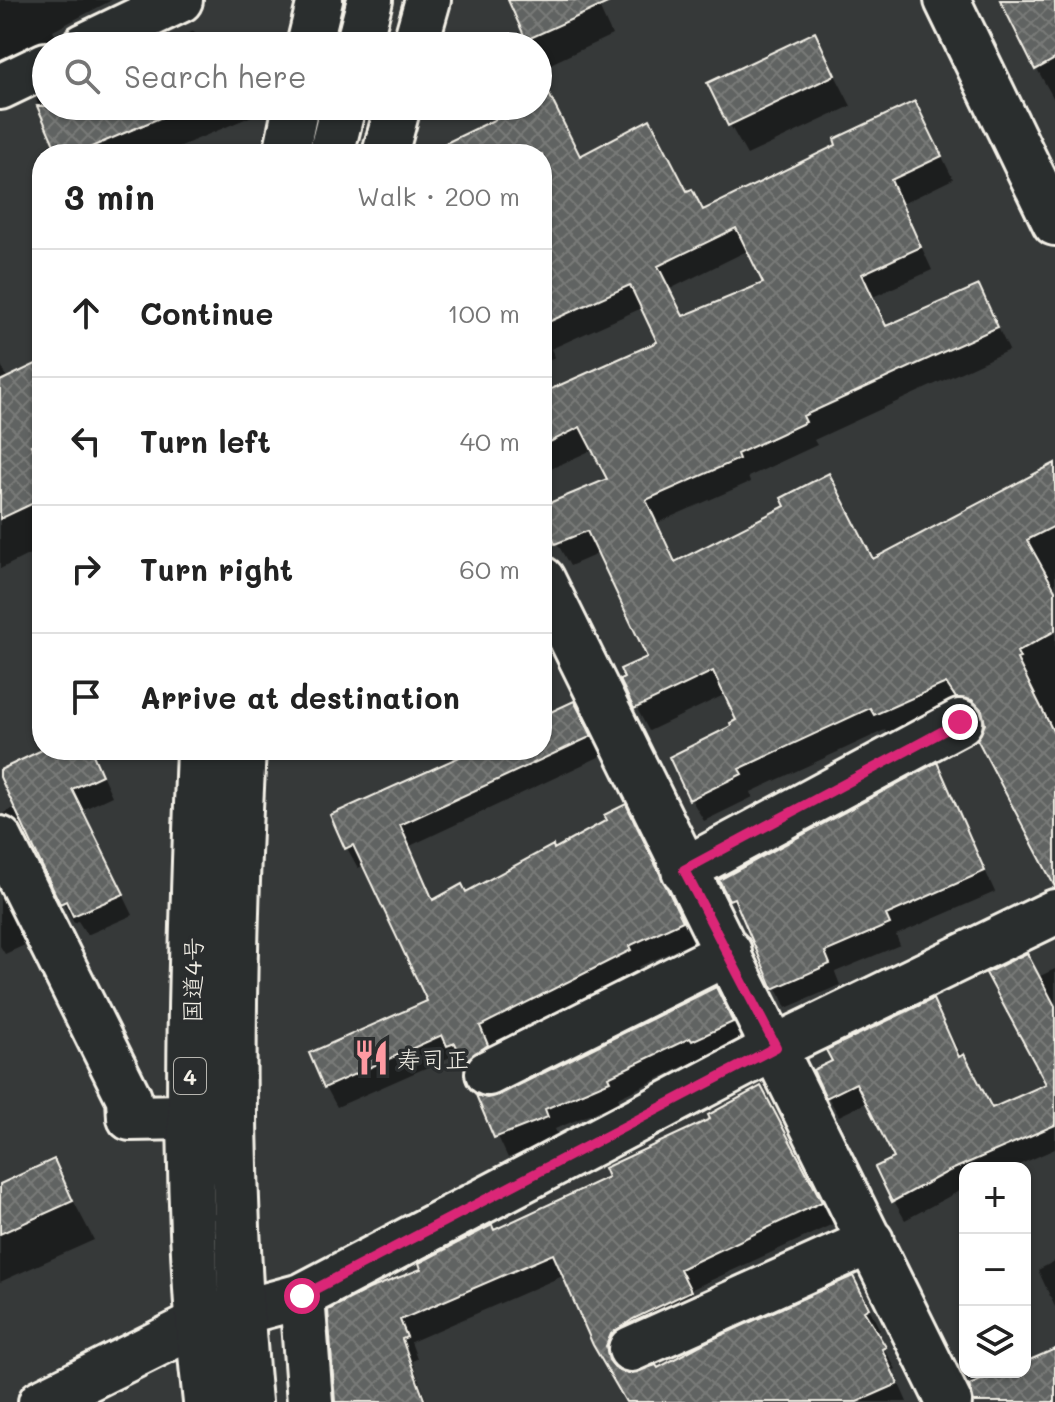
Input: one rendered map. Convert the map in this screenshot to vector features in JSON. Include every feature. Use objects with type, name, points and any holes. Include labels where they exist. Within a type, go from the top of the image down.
[{"type":"main road","points":[[113,32],[180,0]]},
{"type":"main road","points":[[312,32],[320,0]]},
{"type":"main road","points":[[362,32],[370,0]]},
{"type":"main road","points":[[419,32],[428,0]]},
{"type":"main road","points":[[947,0],[1055,223]]},
{"type":"main road","points":[[0,87],[32,72]]},
{"type":"main road","points":[[288,144],[293,120]]},
{"type":"main road","points":[[334,144],[340,120]]},
{"type":"main road","points":[[388,144],[394,120]]},
{"type":"main road","points":[[552,599],[949,1402]]},
{"type":"main road","points":[[684,870],[960,722]]},
{"type":"main road","name":"国道4号","points":[[199,760],[189,1117],[197,1324],[206,1402]]},
{"type":"main road","name":"国道4号","points":[[242,760],[236,879],[234,1121],[240,1313],[249,1402]]},
{"type":"main road","points":[[0,839],[129,1098],[130,1118],[189,1117]]},
{"type":"main road","points":[[41,1402],[197,1324],[302,1296],[776,1047],[1055,912]]},
{"type":"main road","points":[[488,1073],[729,952]]},
{"type":"main road","points":[[631,1349],[871,1241]]},
{"type":"main road","points":[[302,1296],[310,1402]]},
{"type":"building","points":[[508,0],[614,0],[544,32],[522,32]]},
{"type":"building","points":[[1000,0],[1055,0],[1055,59],[1035,70]]},
{"type":"building","points":[[815,32],[835,75],[728,126],[707,83]]},
{"type":"building","points":[[552,100],[580,156],[650,119],[687,191],[692,189],[703,210],[836,145],[834,139],[915,101],[942,156],[891,180],[921,247],[862,274],[886,326],[979,285],[998,327],[803,416],[806,422],[737,454],[739,459],[646,500],[675,562],[785,506],[781,498],[829,473],[873,559],[1055,463],[1055,526],[1027,540],[1055,590],[1055,631],[1017,652],[1020,658],[1017,659],[1055,735],[1055,887],[977,739],[985,724],[982,710],[972,700],[956,698],[946,683],[874,715],[870,708],[739,769],[742,774],[689,800],[669,757],[731,726],[730,723],[736,720],[713,671],[634,709],[620,680],[624,678],[620,669],[647,657],[587,531],[555,544],[552,536],[552,502],[607,479],[580,427],[552,441],[552,389],[657,342],[630,285],[552,320],[552,144],[444,144],[494,120],[552,120]],"holes":[[[736,228],[763,283],[683,316],[658,266]]]},
{"type":"building","points":[[43,120],[155,120],[99,144],[54,144]]},
{"type":"building","points":[[32,366],[32,504],[0,519],[0,381]]},
{"type":"building","points":[[574,701],[592,736],[552,755],[552,711]]},
{"type":"building","points":[[32,755],[32,760],[95,760],[102,775],[72,789],[124,894],[73,916],[66,901],[60,904],[0,777],[0,770]]},
{"type":"building","points":[[453,760],[540,760],[400,825],[433,900],[462,884],[466,892],[553,845],[554,849],[607,820],[604,815],[626,804],[683,921],[629,946],[631,950],[480,1026],[488,1045],[468,1059],[465,1066],[455,1043],[447,1046],[442,1035],[324,1088],[309,1053],[427,1001],[353,845],[345,849],[330,815]]},
{"type":"building","points":[[937,762],[985,871],[886,915],[890,924],[825,952],[830,964],[773,989],[734,898],[729,900],[719,880]]},
{"type":"building","points":[[1027,953],[1055,1006],[1055,1125],[970,1162],[959,1162],[959,1167],[892,1202],[875,1167],[894,1158],[856,1083],[826,1098],[813,1070],[832,1061],[826,1050],[933,999],[959,1057],[964,1054],[992,1108],[1046,1084],[986,973]]},
{"type":"building","points":[[716,987],[733,1022],[692,1041],[690,1038],[608,1077],[610,1081],[545,1109],[548,1117],[494,1138],[476,1095],[487,1098],[499,1095]]},
{"type":"building","points":[[761,1086],[822,1202],[680,1269],[691,1291],[633,1319],[611,1334],[606,1346],[609,1360],[617,1370],[628,1374],[656,1365],[658,1368],[704,1343],[853,1276],[869,1308],[864,1311],[886,1347],[882,1349],[898,1384],[857,1402],[626,1402],[593,1345],[553,1254],[400,1320],[407,1337],[402,1339],[425,1402],[335,1402],[328,1310],[369,1289],[421,1269],[419,1263],[492,1225],[494,1230],[608,1177],[604,1168],[710,1119],[708,1115]]},
{"type":"building","points":[[54,1159],[73,1201],[0,1234],[0,1184]]},
{"type":"building","points":[[1055,1349],[1055,1402],[974,1402],[969,1385],[986,1378],[1031,1378],[1031,1359]]},
{"type":"place","name":"寿司正","points":[[371,1058]]},
{"type":"route","points":[[302,1296],[776,1047],[684,870],[960,722]]}]
